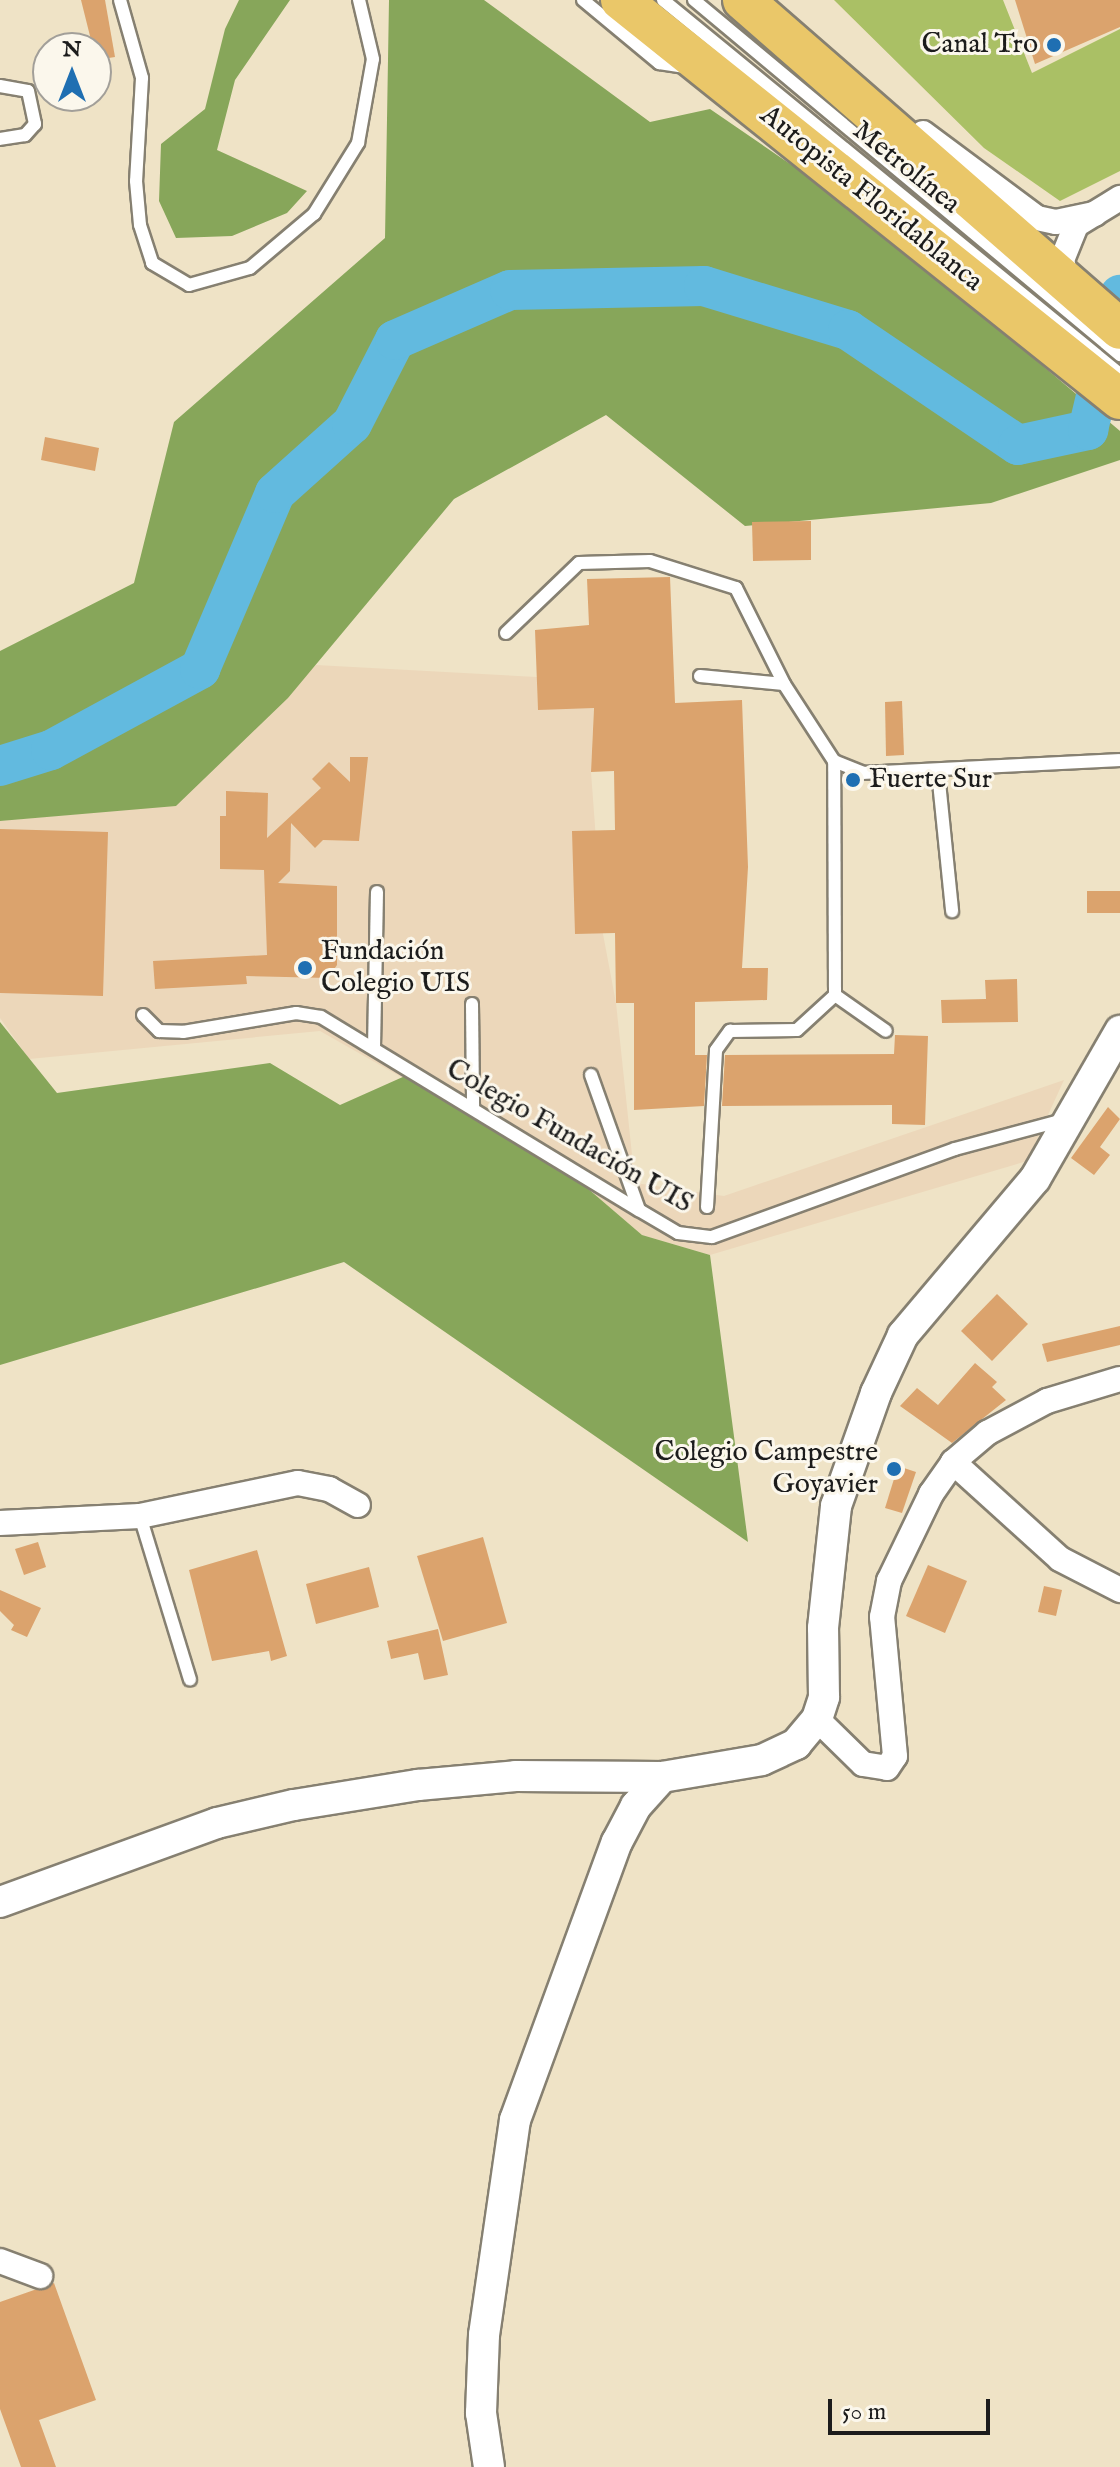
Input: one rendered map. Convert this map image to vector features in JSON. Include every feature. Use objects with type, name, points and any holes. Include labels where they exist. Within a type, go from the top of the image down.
[{"type":"highway","name":"Autopista Floridablanca","points":[[621,0],[710,71],[1082,320]]},
{"type":"highway","name":"Autopista Floridablanca","points":[[743,0],[873,113],[1082,320],[1120,399]]},
{"type":"street","points":[[873,113],[913,125],[1037,218],[1056,222],[1095,214]]},
{"type":"street","points":[[1082,320],[1062,260],[1065,244],[1076,225],[1120,198]]},
{"type":"street","points":[[0,1902],[217,1823],[294,1805],[418,1785],[516,1776],[662,1777],[762,1760],[796,1744],[817,1719],[824,1697],[823,1628],[836,1506],[876,1393],[903,1335],[1035,1179],[1074,1117],[1120,1031]]},
{"type":"street","points":[[817,1719],[863,1764],[887,1768],[895,1756],[882,1617],[889,1581],[953,1462],[1026,1410],[1120,1379]]},
{"type":"street","points":[[953,1462],[1060,1559],[1120,1590]]},
{"type":"street","points":[[0,1523],[140,1516],[298,1483],[329,1489],[358,1505]]},
{"type":"street","points":[[489,2467],[481,2413],[484,2335],[515,2120],[617,1842],[636,1806],[662,1777]]},
{"type":"street","points":[[0,2261],[40,2276]]},
{"type":"lane","points":[[120,0],[142,78],[136,181],[140,225],[152,263],[189,285],[250,268],[314,214],[358,143],[373,59],[359,0]]},
{"type":"lane","points":[[583,0],[659,63],[710,71]]},
{"type":"lane","name":"Metrolínea","points":[[663,0],[1082,320],[1120,374]]},
{"type":"lane","name":"Metrolínea","points":[[694,0],[1082,320],[1120,355]]},
{"type":"lane","points":[[0,86],[28,91],[35,124],[25,135],[0,139]]},
{"type":"lane","points":[[506,633],[579,563],[650,561],[736,588],[784,684],[834,761],[835,995],[797,1030],[730,1031],[716,1050],[707,1207]]},
{"type":"lane","points":[[700,676],[784,684]]},
{"type":"lane","points":[[834,761],[863,773],[938,772],[1120,760]]},
{"type":"lane","points":[[938,772],[952,911]]},
{"type":"lane","points":[[374,1048],[377,892]]},
{"type":"lane","points":[[835,995],[886,1031]]},
{"type":"lane","points":[[472,1004],[473,1108]]},
{"type":"lane","name":"Colegio Fundación UIS","points":[[143,1015],[159,1031],[183,1032],[309,1015],[374,1048],[678,1233],[712,1237],[955,1149],[1074,1117]]},
{"type":"lane","points":[[591,1075],[639,1210]]},
{"type":"lane","points":[[140,1516],[190,1680]]},
{"type":"shaded area","name":"Fundación Colegio UIS","points":[[316,665],[537,677],[538,710],[594,702],[591,772],[603,934],[616,1003],[635,1183],[724,1196],[1064,1080],[1027,1161],[710,1255],[642,1235],[586,1187],[528,1149],[320,1031],[29,1059],[0,1018],[0,821],[176,805]]},
{"type":"green space","points":[[239,0],[290,0],[235,80],[217,150],[307,191],[287,213],[232,236],[176,238],[159,201],[161,144],[205,109],[225,29]]},
{"type":"green space","points":[[389,0],[484,0],[650,122],[710,109],[863,214],[1120,431],[1120,460],[991,503],[745,526],[606,415],[454,499],[288,698],[176,806],[0,821],[0,651],[134,583],[174,422],[385,238]]},
{"type":"green space","points":[[834,0],[1003,0],[1032,73],[1120,29],[1120,171],[1060,201],[984,148]]},
{"type":"green space","points":[[0,1022],[57,1093],[270,1063],[340,1105],[405,1076],[586,1187],[642,1235],[710,1255],[748,1542],[344,1262],[0,1365]]},
{"type":"building","points":[[81,0],[105,0],[111,32],[89,32]]},
{"type":"building","name":"Canal Tro","points":[[1015,0],[1120,0],[1120,27],[1035,64]]},
{"type":"building","points":[[45,437],[99,448],[95,471],[41,460]]},
{"type":"building","points":[[811,521],[811,560],[753,561],[752,522]]},
{"type":"building","points":[[670,577],[675,703],[742,700],[748,867],[742,968],[768,968],[767,1000],[695,1002],[695,1055],[707,1055],[704,1106],[634,1110],[634,1003],[616,1003],[615,933],[575,934],[572,831],[615,830],[614,771],[591,772],[594,708],[538,710],[535,630],[589,625],[587,579]]},
{"type":"building","points":[[902,701],[904,755],[886,756],[885,702]]},
{"type":"building","points":[[350,757],[368,757],[359,841],[323,840],[315,848],[291,823],[290,871],[278,883],[337,886],[337,965],[328,978],[246,976],[247,984],[155,989],[153,961],[267,955],[264,870],[220,869],[220,816],[226,816],[226,791],[268,793],[267,838],[321,788],[312,779],[329,762],[350,782]]},
{"type":"building","points":[[0,829],[108,832],[103,996],[0,993]]},
{"type":"building","points":[[1087,891],[1120,891],[1120,913],[1087,913]]},
{"type":"building","points":[[1017,979],[1018,1022],[942,1023],[941,1000],[986,999],[985,980]]},
{"type":"building","points":[[895,1035],[928,1036],[925,1125],[892,1124],[892,1105],[722,1106],[725,1055],[894,1054]]},
{"type":"building","points":[[1108,1107],[1120,1119],[1100,1147],[1110,1155],[1094,1175],[1071,1158]]},
{"type":"building","points":[[997,1294],[1028,1324],[992,1361],[961,1331]]},
{"type":"building","points":[[1120,1326],[1120,1345],[1047,1362],[1042,1344]]},
{"type":"building","points":[[975,1363],[997,1382],[992,1387],[1006,1400],[952,1443],[900,1406],[917,1388],[938,1405]]},
{"type":"building","points":[[898,1466],[916,1472],[902,1513],[885,1508]]},
{"type":"building","points":[[483,1537],[507,1623],[443,1641],[417,1556]]},
{"type":"building","points":[[38,1542],[46,1567],[24,1575],[15,1549]]},
{"type":"building","points":[[257,1550],[287,1656],[271,1661],[269,1651],[212,1661],[189,1570]]},
{"type":"building","points":[[928,1565],[967,1581],[945,1633],[906,1616]]},
{"type":"building","points":[[369,1567],[379,1607],[316,1624],[306,1584]]},
{"type":"building","points":[[1044,1586],[1062,1590],[1056,1616],[1038,1612]]},
{"type":"building","points":[[0,1590],[41,1608],[27,1637],[11,1630],[14,1625],[0,1611]]},
{"type":"building","points":[[438,1629],[448,1675],[424,1680],[418,1653],[391,1659],[387,1641]]},
{"type":"building","points":[[54,2283],[96,2400],[39,2420],[56,2467],[21,2467],[0,2409],[0,2302]]},
{"type":"waterway","points":[[0,766],[51,750],[200,669],[275,493],[352,424],[395,340],[510,290],[704,286],[848,330],[1018,445],[1088,430],[1120,295]]},
{"type":"place","name":"Canal Tro","points":[[1054,45]]},
{"type":"place","name":"Fuerte Sur","points":[[853,780]]},
{"type":"place","name":"Fundación Colegio UIS","points":[[305,968]]},
{"type":"place","name":"Colegio Campestre Goyavier","points":[[894,1469]]}]
